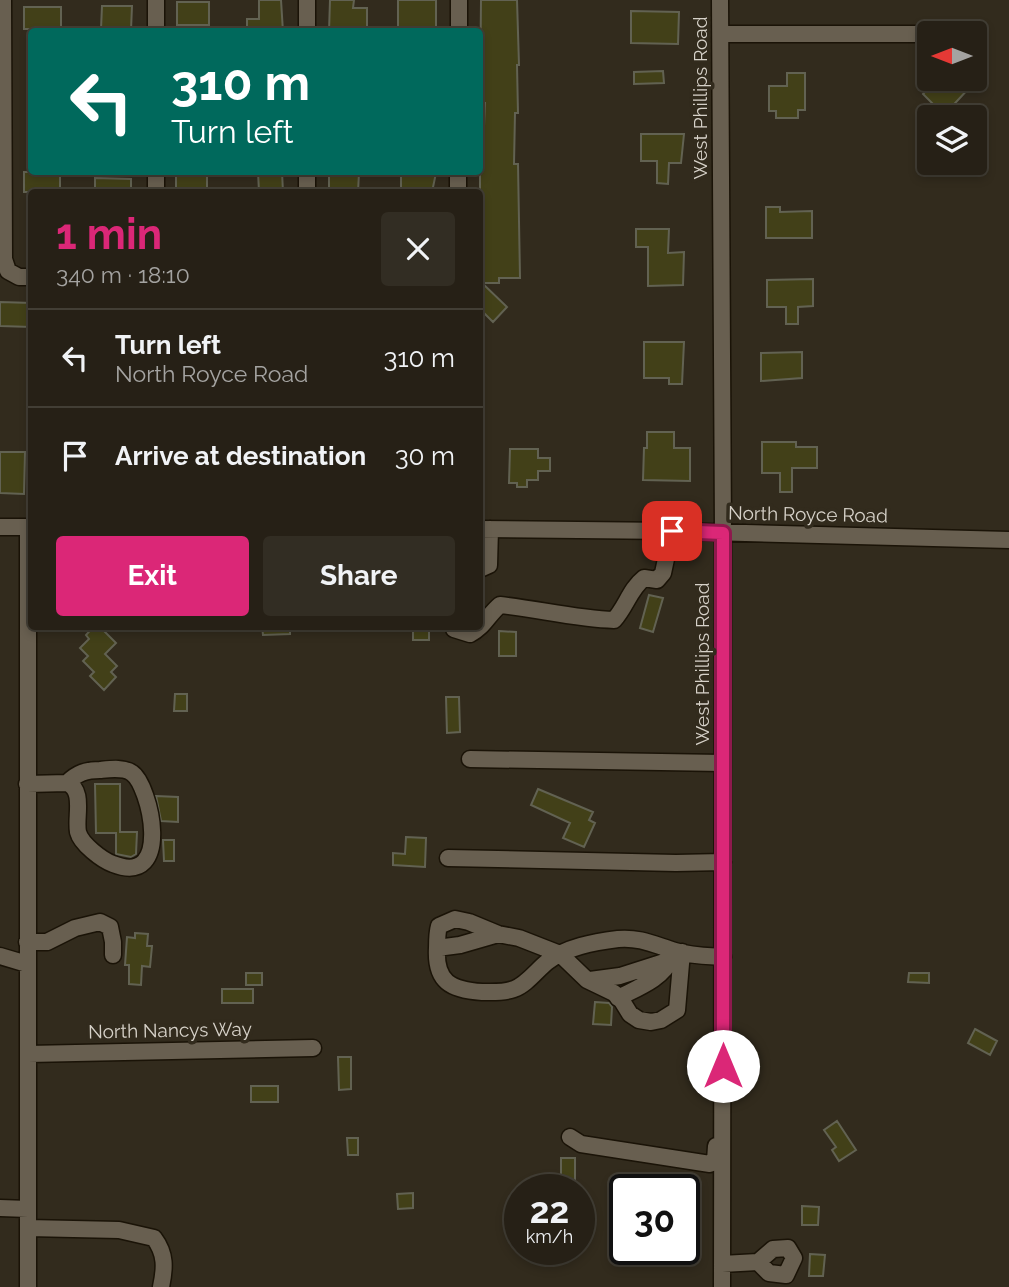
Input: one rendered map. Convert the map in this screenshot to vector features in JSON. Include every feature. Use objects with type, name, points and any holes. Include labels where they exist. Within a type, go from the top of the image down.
[{"type":"street","points":[[3,0],[4,259],[8,271],[19,277],[28,277]]},
{"type":"street","points":[[156,0],[156,28]]},
{"type":"street","points":[[307,0],[307,28]]},
{"type":"street","points":[[459,0],[459,28]]},
{"type":"street","name":"West Phillips Road","points":[[720,0],[723,533],[722,1287]]},
{"type":"street","points":[[720,34],[916,34]]},
{"type":"street","points":[[0,527],[28,527]]},
{"type":"street","points":[[483,568],[489,565],[485,529]]},
{"type":"street","name":"North Royce Road","points":[[485,529],[1009,540]]},
{"type":"street","points":[[483,627],[491,613],[500,605],[614,620],[622,612],[636,584],[644,578],[657,580],[663,573],[672,531]]},
{"type":"street","points":[[28,1287],[29,630]]},
{"type":"street","points":[[457,630],[470,634],[477,630]]},
{"type":"street","points":[[470,759],[722,764]]},
{"type":"street","points":[[27,784],[73,785],[76,792],[78,833],[82,841],[112,864],[134,867],[144,864],[153,844],[149,813],[138,778],[130,771],[120,769],[87,770],[75,775],[67,783]]},
{"type":"street","points":[[447,858],[723,862]]},
{"type":"street","points":[[676,955],[677,1010],[662,1020],[651,1022],[639,1020],[630,1014],[618,998],[587,980],[560,954],[479,925],[455,919],[439,926],[437,967],[442,978],[463,991],[500,992],[517,988],[549,961],[560,954],[569,949],[618,939],[641,939],[676,955],[723,957]]},
{"type":"street","points":[[27,942],[47,942],[75,928],[100,922],[110,927],[113,955]]},
{"type":"street","points":[[437,948],[486,939],[498,934]]},
{"type":"street","points":[[587,980],[620,976],[676,955]]},
{"type":"street","points":[[618,998],[660,973],[676,955]]},
{"type":"street","points":[[0,956],[27,964]]},
{"type":"street","name":"North Nancys Way","points":[[28,1054],[313,1048]]},
{"type":"street","points":[[570,1137],[581,1144],[710,1164],[716,1157],[716,1103],[723,1094]]},
{"type":"street","points":[[0,1208],[28,1209]]},
{"type":"street","points":[[28,1228],[119,1230],[154,1238],[163,1250],[164,1271],[161,1287]]},
{"type":"street","points":[[722,1264],[758,1262]]},
{"type":"building","points":[[259,0],[281,0],[283,28],[247,28],[247,19],[259,19]]},
{"type":"building","points":[[330,0],[354,0],[353,8],[367,8],[367,27],[329,28]]},
{"type":"building","points":[[398,0],[436,0],[436,28],[398,28]]},
{"type":"building","points":[[481,0],[517,0],[519,65],[514,164],[518,164],[520,278],[499,278],[499,283],[483,283],[483,189],[480,189],[480,175],[483,175],[485,103],[483,28],[481,28]]},
{"type":"building","points":[[177,2],[209,2],[209,25],[177,25]]},
{"type":"building","points":[[102,6],[132,6],[131,28],[101,28]]},
{"type":"building","points":[[24,7],[61,7],[61,28],[24,29]]},
{"type":"building","points":[[631,11],[679,12],[678,44],[631,43]]},
{"type":"building","points":[[663,71],[664,83],[634,84],[634,72]]},
{"type":"building","points":[[787,73],[805,73],[805,110],[798,110],[798,118],[776,118],[776,111],[769,111],[769,86],[787,86]]},
{"type":"building","points":[[926,91],[966,91],[953,105],[934,105],[923,94]]},
{"type":"building","points":[[641,134],[684,134],[681,163],[669,163],[668,184],[657,183],[657,161],[641,161]]},
{"type":"building","points":[[24,172],[28,172],[28,175],[60,175],[60,189],[28,189],[28,192],[24,192]]},
{"type":"building","points":[[176,175],[207,175],[207,189],[176,189]]},
{"type":"building","points":[[258,175],[282,175],[283,189],[259,189]]},
{"type":"building","points":[[329,175],[359,175],[358,189],[329,189]]},
{"type":"building","points":[[401,175],[436,175],[433,189],[401,189]]},
{"type":"building","points":[[95,178],[131,179],[131,189],[95,189]]},
{"type":"building","points":[[766,207],[780,207],[780,212],[812,211],[812,238],[766,238]]},
{"type":"building","points":[[636,229],[669,229],[668,253],[684,252],[683,285],[648,286],[648,247],[636,247]]},
{"type":"building","points":[[813,279],[813,306],[798,307],[798,324],[786,324],[786,307],[767,307],[767,280]]},
{"type":"building","points":[[483,284],[507,307],[493,322],[483,312]]},
{"type":"building","points":[[0,302],[28,303],[28,327],[0,326]]},
{"type":"building","points":[[644,342],[684,342],[682,384],[669,384],[669,378],[644,378]]},
{"type":"building","points":[[802,352],[802,378],[761,381],[761,353]]},
{"type":"building","points":[[647,432],[674,432],[674,448],[690,448],[690,481],[643,480]]},
{"type":"building","points":[[762,442],[796,442],[796,447],[817,447],[817,468],[792,468],[792,492],[780,492],[780,473],[762,473]]},
{"type":"building","points":[[510,449],[538,449],[538,458],[550,458],[550,471],[538,471],[538,480],[527,480],[527,487],[517,487],[517,483],[509,483]]},
{"type":"building","points":[[0,452],[25,452],[24,494],[0,493]]},
{"type":"building","points":[[649,595],[663,598],[653,632],[640,628]]},
{"type":"building","points":[[90,630],[103,630],[116,643],[105,654],[117,666],[111,672],[116,677],[104,690],[90,676],[94,672],[83,661],[88,656],[80,648],[89,639],[86,635]]},
{"type":"building","points":[[262,630],[290,630],[290,634],[263,635]]},
{"type":"building","points":[[413,630],[429,630],[429,640],[413,640]]},
{"type":"building","points":[[499,631],[516,632],[516,656],[499,656]]},
{"type":"building","points":[[175,694],[187,694],[187,711],[174,711]]},
{"type":"building","points":[[446,697],[459,697],[460,732],[447,733]]},
{"type":"building","points":[[95,784],[120,784],[120,832],[137,832],[136,854],[131,857],[116,854],[116,833],[96,833]]},
{"type":"building","points":[[538,789],[593,812],[589,820],[595,823],[584,847],[563,838],[570,823],[531,805]]},
{"type":"building","points":[[156,796],[178,797],[178,822],[161,821]]},
{"type":"building","points":[[406,837],[426,838],[425,867],[393,865],[393,853],[405,854]]},
{"type":"building","points":[[163,840],[174,840],[174,861],[164,861]]},
{"type":"building","points":[[135,933],[148,934],[147,946],[152,946],[150,967],[142,966],[141,985],[129,984],[129,965],[125,965],[127,937],[135,938]]},
{"type":"building","points":[[246,973],[262,973],[262,985],[246,985]]},
{"type":"building","points":[[909,973],[929,973],[929,983],[908,982]]},
{"type":"building","points":[[222,989],[253,989],[253,1003],[222,1003]]},
{"type":"building","points":[[595,1002],[609,1003],[612,1007],[611,1025],[593,1024]]},
{"type":"building","points":[[975,1029],[997,1041],[990,1055],[968,1043]]},
{"type":"building","points":[[338,1057],[351,1057],[351,1089],[339,1090]]},
{"type":"building","points":[[251,1086],[278,1086],[278,1102],[251,1102]]},
{"type":"building","points":[[837,1121],[856,1150],[839,1161],[832,1150],[836,1147],[824,1130]]},
{"type":"building","points":[[347,1138],[358,1138],[358,1155],[348,1155]]},
{"type":"building","points":[[561,1158],[575,1158],[575,1174],[561,1174]]},
{"type":"building","points":[[413,1193],[413,1208],[398,1209],[397,1194]]},
{"type":"building","points":[[802,1206],[819,1207],[818,1225],[802,1225]]},
{"type":"building","points":[[810,1254],[825,1255],[823,1276],[809,1276]]},
{"type":"route","points":[[672,531],[723,533],[723,1066]]}]
